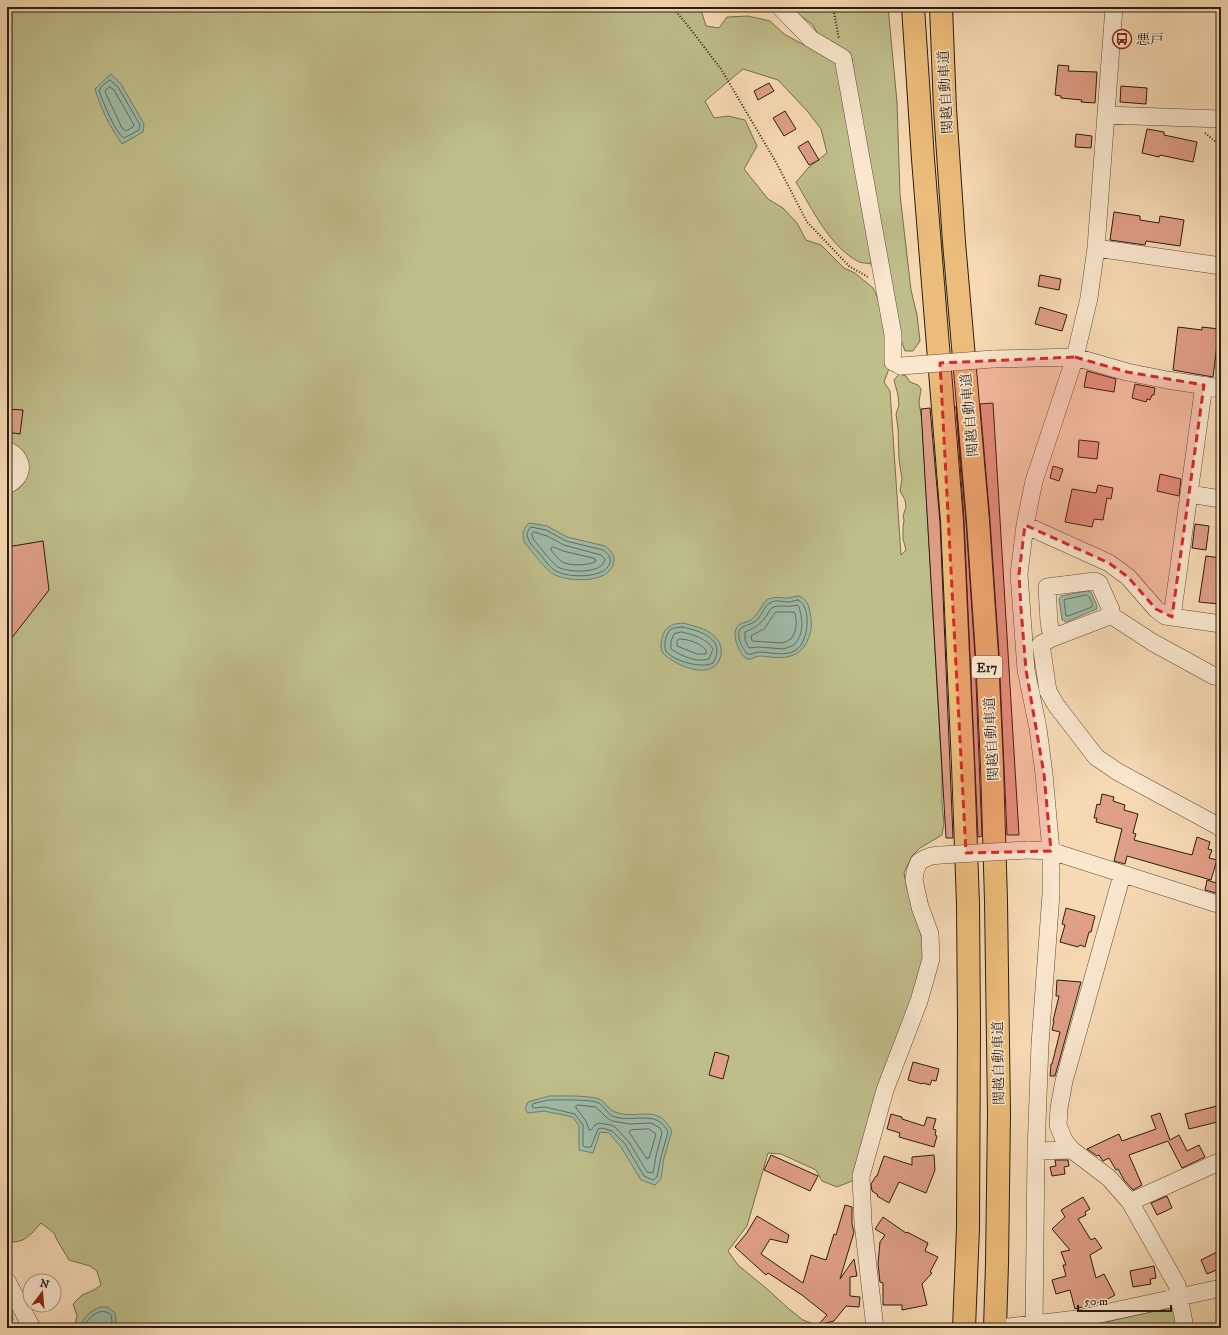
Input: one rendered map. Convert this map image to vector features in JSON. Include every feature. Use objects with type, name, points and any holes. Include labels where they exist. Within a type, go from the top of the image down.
[{"type":"highway","name":"関越自動車道","points":[[913,7],[923,159],[952,521],[963,750],[968,904],[969,1025],[968,1228],[964,1328]]},
{"type":"highway","name":"関越自動車道","points":[[941,7],[945,110],[954,242],[977,513],[987,655],[996,901],[999,1114],[997,1264],[1002,1328]]},
{"type":"street","points":[[780,7],[811,39],[843,58],[893,335],[893,362],[902,366],[993,359],[1075,357],[1127,372],[1213,387],[1189,494],[1172,617]]},
{"type":"street","points":[[1034,1326],[1036,1151],[1040,1044],[1051,894],[1051,851],[1038,728],[1026,670],[1019,574],[1025,526],[1034,481],[1075,357],[1090,298],[1096,248],[1114,7]]},
{"type":"street","points":[[1106,115],[1221,119]]},
{"type":"street","points":[[1096,248],[1221,266]]},
{"type":"street","points":[[7,450],[17,456],[21,467],[17,479],[7,485]]},
{"type":"street","points":[[1189,494],[1221,499]]},
{"type":"street","points":[[1025,526],[1109,563],[1128,578],[1156,609],[1165,616],[1221,624]]},
{"type":"street","points":[[1052,638],[1049,622],[1047,587],[1095,581],[1099,583],[1111,610],[1107,618],[1052,638],[1042,644],[1048,691],[1056,705],[1096,757],[1118,772],[1221,829]]},
{"type":"street","points":[[1109,614],[1152,642],[1214,676],[1221,677]]},
{"type":"street","points":[[875,1328],[863,1223],[861,1176],[885,1090],[919,1001],[931,959],[930,934],[914,880],[919,862],[924,858],[941,855],[1028,850],[1051,851],[1221,904]]},
{"type":"street","points":[[1122,874],[1064,1082],[1060,1101],[1058,1125],[1064,1140],[1072,1150],[1109,1178],[1130,1202],[1177,1285],[1185,1328]]},
{"type":"street","points":[[1036,1151],[1072,1150]]},
{"type":"street","points":[[1130,1202],[1221,1161]]},
{"type":"street","points":[[7,1281],[32,1328]]},
{"type":"street","points":[[1002,1328],[1034,1326],[1077,1319],[1221,1288]]},
{"type":"path","points":[[672,7],[721,69],[777,164],[807,222],[850,266],[884,288]]},
{"type":"path","points":[[833,7],[843,58]]},
{"type":"highlighted area","points":[[1075,357],[1127,372],[1204,385],[1172,617],[1156,609],[1128,577],[1109,563],[1025,525],[1019,574],[1021,609],[1026,670],[1044,774],[1051,851],[966,853],[940,363]]},
{"type":"shaded area","points":[[7,7],[700,7],[706,26],[719,28],[727,17],[748,16],[770,21],[784,34],[806,46],[819,48],[836,62],[872,237],[871,264],[859,262],[839,247],[815,215],[796,182],[809,167],[827,153],[821,129],[808,112],[778,80],[743,69],[705,101],[714,118],[728,116],[745,120],[757,146],[744,169],[768,199],[783,208],[797,223],[806,240],[821,245],[844,268],[855,273],[873,288],[882,307],[890,366],[884,382],[890,391],[901,555],[906,550],[903,539],[903,516],[906,507],[905,500],[900,491],[902,479],[896,414],[899,405],[894,380],[899,374],[906,376],[910,382],[918,385],[921,389],[919,402],[922,421],[944,823],[942,835],[920,848],[912,856],[904,873],[907,889],[917,911],[923,944],[923,967],[852,1181],[837,1187],[822,1181],[816,1170],[781,1154],[768,1153],[747,1226],[728,1251],[738,1265],[789,1309],[803,1320],[825,1328],[74,1328],[77,1316],[73,1304],[82,1295],[101,1285],[97,1271],[90,1266],[69,1260],[54,1233],[41,1223],[27,1238],[19,1241],[7,1242]]},
{"type":"shaded area","points":[[787,7],[888,7],[897,102],[900,195],[911,290],[917,315],[920,341],[913,351],[905,351],[900,337],[855,86],[852,58],[823,43],[812,24]]},
{"type":"shaded area","points":[[7,1295],[11,1304],[13,1320],[7,1328]]},
{"type":"shaded area","points":[[1174,1307],[1179,1328],[1107,1328],[1106,1322]]},
{"type":"water","points":[[111,74],[121,84],[144,124],[143,132],[122,144],[106,118],[95,89]]},
{"type":"water","points":[[529,523],[547,526],[567,537],[605,546],[614,557],[611,568],[606,574],[598,577],[579,580],[562,577],[551,573],[525,543],[523,533]]},
{"type":"water","points":[[1087,591],[1091,592],[1097,609],[1066,622],[1062,620],[1059,599],[1061,596]]},
{"type":"water","points":[[799,596],[805,600],[808,605],[811,621],[810,634],[802,649],[798,653],[788,657],[759,656],[747,659],[744,657],[739,650],[736,641],[735,632],[737,627],[751,620],[766,600]]},
{"type":"water","points":[[683,623],[707,631],[718,640],[721,647],[721,655],[714,667],[701,670],[687,668],[667,657],[663,653],[661,644],[663,635],[667,628]]},
{"type":"water","points":[[549,1096],[597,1098],[615,1112],[632,1115],[646,1114],[660,1117],[666,1122],[672,1131],[664,1158],[661,1179],[655,1185],[641,1180],[621,1147],[609,1133],[600,1132],[593,1153],[579,1150],[579,1126],[573,1117],[544,1111],[528,1113],[525,1109],[528,1102]]},
{"type":"water","points":[[100,1307],[108,1307],[115,1313],[116,1322],[113,1328],[79,1328],[87,1315]]},
{"type":"building","points":[[1058,65],[1069,66],[1068,71],[1097,72],[1095,103],[1061,98],[1061,96],[1055,95]]},
{"type":"building","points":[[769,83],[774,91],[758,100],[754,91]]},
{"type":"building","points":[[1121,86],[1147,88],[1146,104],[1120,102]]},
{"type":"building","points":[[785,111],[796,129],[784,136],[773,118]]},
{"type":"building","points":[[1147,129],[1164,132],[1164,135],[1197,142],[1193,162],[1142,153]]},
{"type":"building","points":[[1076,134],[1092,136],[1091,148],[1075,147]]},
{"type":"building","points":[[808,141],[819,160],[809,165],[798,147]]},
{"type":"building","points":[[1114,212],[1140,216],[1140,220],[1159,223],[1160,216],[1184,220],[1180,246],[1146,241],[1145,245],[1110,240]]},
{"type":"building","points":[[1040,275],[1061,279],[1059,290],[1038,286]]},
{"type":"building","points":[[1040,307],[1067,315],[1062,331],[1035,324]]},
{"type":"building","points":[[1178,327],[1202,330],[1202,327],[1219,329],[1213,377],[1173,370]]},
{"type":"building","points":[[1087,371],[1116,379],[1114,392],[1084,387]]},
{"type":"building","points":[[1135,384],[1155,388],[1154,395],[1152,395],[1150,400],[1147,399],[1146,402],[1132,398]]},
{"type":"building","points":[[993,403],[1019,835],[1007,835],[999,654],[980,404]]},
{"type":"building","points":[[956,406],[975,656],[982,836],[978,837],[964,520]]},
{"type":"building","points":[[930,408],[940,522],[953,838],[946,838],[921,409]]},
{"type":"building","points":[[7,409],[23,410],[20,434],[7,432]]},
{"type":"building","points":[[1079,440],[1099,442],[1097,459],[1078,457]]},
{"type":"building","points":[[1053,466],[1063,469],[1059,481],[1050,478]]},
{"type":"building","points":[[1160,474],[1181,479],[1179,496],[1157,491]]},
{"type":"building","points":[[1098,485],[1113,488],[1111,499],[1107,498],[1103,520],[1094,519],[1092,527],[1065,522],[1072,489],[1096,493]]},
{"type":"building","points":[[1195,524],[1209,526],[1206,550],[1192,548]]},
{"type":"building","points":[[43,541],[49,590],[7,644],[7,547]]},
{"type":"building","points":[[1206,556],[1221,558],[1219,604],[1199,602]]},
{"type":"building","points":[[1102,794],[1114,797],[1113,801],[1125,805],[1124,810],[1138,814],[1133,833],[1136,834],[1134,840],[1192,855],[1197,837],[1210,842],[1208,849],[1212,850],[1209,858],[1217,860],[1211,880],[1127,856],[1125,864],[1114,861],[1122,829],[1096,822],[1097,818],[1094,818],[1097,804],[1100,805]]},
{"type":"building","points":[[1207,880],[1219,884],[1216,893],[1205,890]]},
{"type":"building","points":[[1066,908],[1095,916],[1085,947],[1080,945],[1078,947],[1060,942],[1065,925],[1062,924]]},
{"type":"building","points":[[1057,980],[1081,982],[1055,1076],[1050,1076],[1051,1064],[1060,1032],[1052,1030],[1059,996],[1056,996]]},
{"type":"building","points":[[715,1052],[729,1056],[723,1079],[709,1075]]},
{"type":"building","points":[[913,1062],[939,1069],[936,1081],[932,1080],[930,1085],[908,1080]]},
{"type":"building","points":[[1221,1105],[1221,1121],[1189,1129],[1185,1114]]},
{"type":"building","points":[[1160,1113],[1170,1140],[1179,1135],[1187,1151],[1199,1145],[1205,1157],[1182,1168],[1168,1141],[1129,1155],[1142,1185],[1133,1190],[1124,1180],[1118,1169],[1116,1170],[1109,1158],[1103,1161],[1099,1155],[1097,1156],[1087,1149],[1119,1134],[1122,1141],[1156,1129],[1151,1116]]},
{"type":"building","points":[[891,1114],[924,1126],[927,1117],[936,1119],[933,1129],[936,1130],[935,1135],[937,1136],[934,1147],[899,1137],[900,1133],[887,1129]]},
{"type":"building","points":[[771,1155],[818,1176],[810,1191],[764,1170]]},
{"type":"building","points":[[934,1155],[935,1170],[926,1193],[899,1182],[889,1203],[877,1196],[878,1195],[872,1191],[871,1184],[877,1176],[884,1156],[912,1165],[912,1157]]},
{"type":"building","points":[[1055,1160],[1068,1160],[1069,1166],[1064,1167],[1065,1174],[1052,1176],[1050,1167],[1056,1166]]},
{"type":"building","points":[[1167,1196],[1172,1208],[1157,1215],[1151,1203]]},
{"type":"building","points":[[1083,1197],[1090,1209],[1085,1212],[1086,1215],[1078,1219],[1091,1240],[1095,1238],[1102,1248],[1090,1255],[1096,1278],[1104,1274],[1115,1295],[1104,1301],[1075,1309],[1070,1290],[1056,1294],[1052,1280],[1066,1276],[1063,1265],[1066,1265],[1061,1252],[1070,1250],[1052,1229],[1065,1217],[1061,1210]]},
{"type":"building","points":[[845,1205],[852,1207],[852,1224],[854,1232],[840,1279],[854,1259],[857,1276],[850,1277],[850,1296],[860,1297],[859,1307],[846,1306],[834,1321],[818,1325],[827,1315],[802,1295],[768,1273],[766,1275],[735,1247],[746,1234],[757,1216],[789,1235],[787,1243],[770,1239],[761,1254],[803,1283],[811,1255],[826,1260],[834,1234],[836,1235]]},
{"type":"building","points":[[883,1217],[906,1233],[907,1232],[928,1243],[925,1251],[938,1257],[930,1272],[932,1273],[922,1284],[927,1305],[902,1310],[902,1305],[883,1305],[883,1283],[880,1282],[878,1264],[880,1242],[885,1235],[875,1229]]},
{"type":"building","points":[[1221,1250],[1221,1268],[1207,1274],[1201,1260]]},
{"type":"building","points":[[1154,1266],[1156,1278],[1150,1279],[1151,1284],[1133,1287],[1130,1271]]},
{"type":"place","name":"悪戸","points":[[1122,39]]}]
